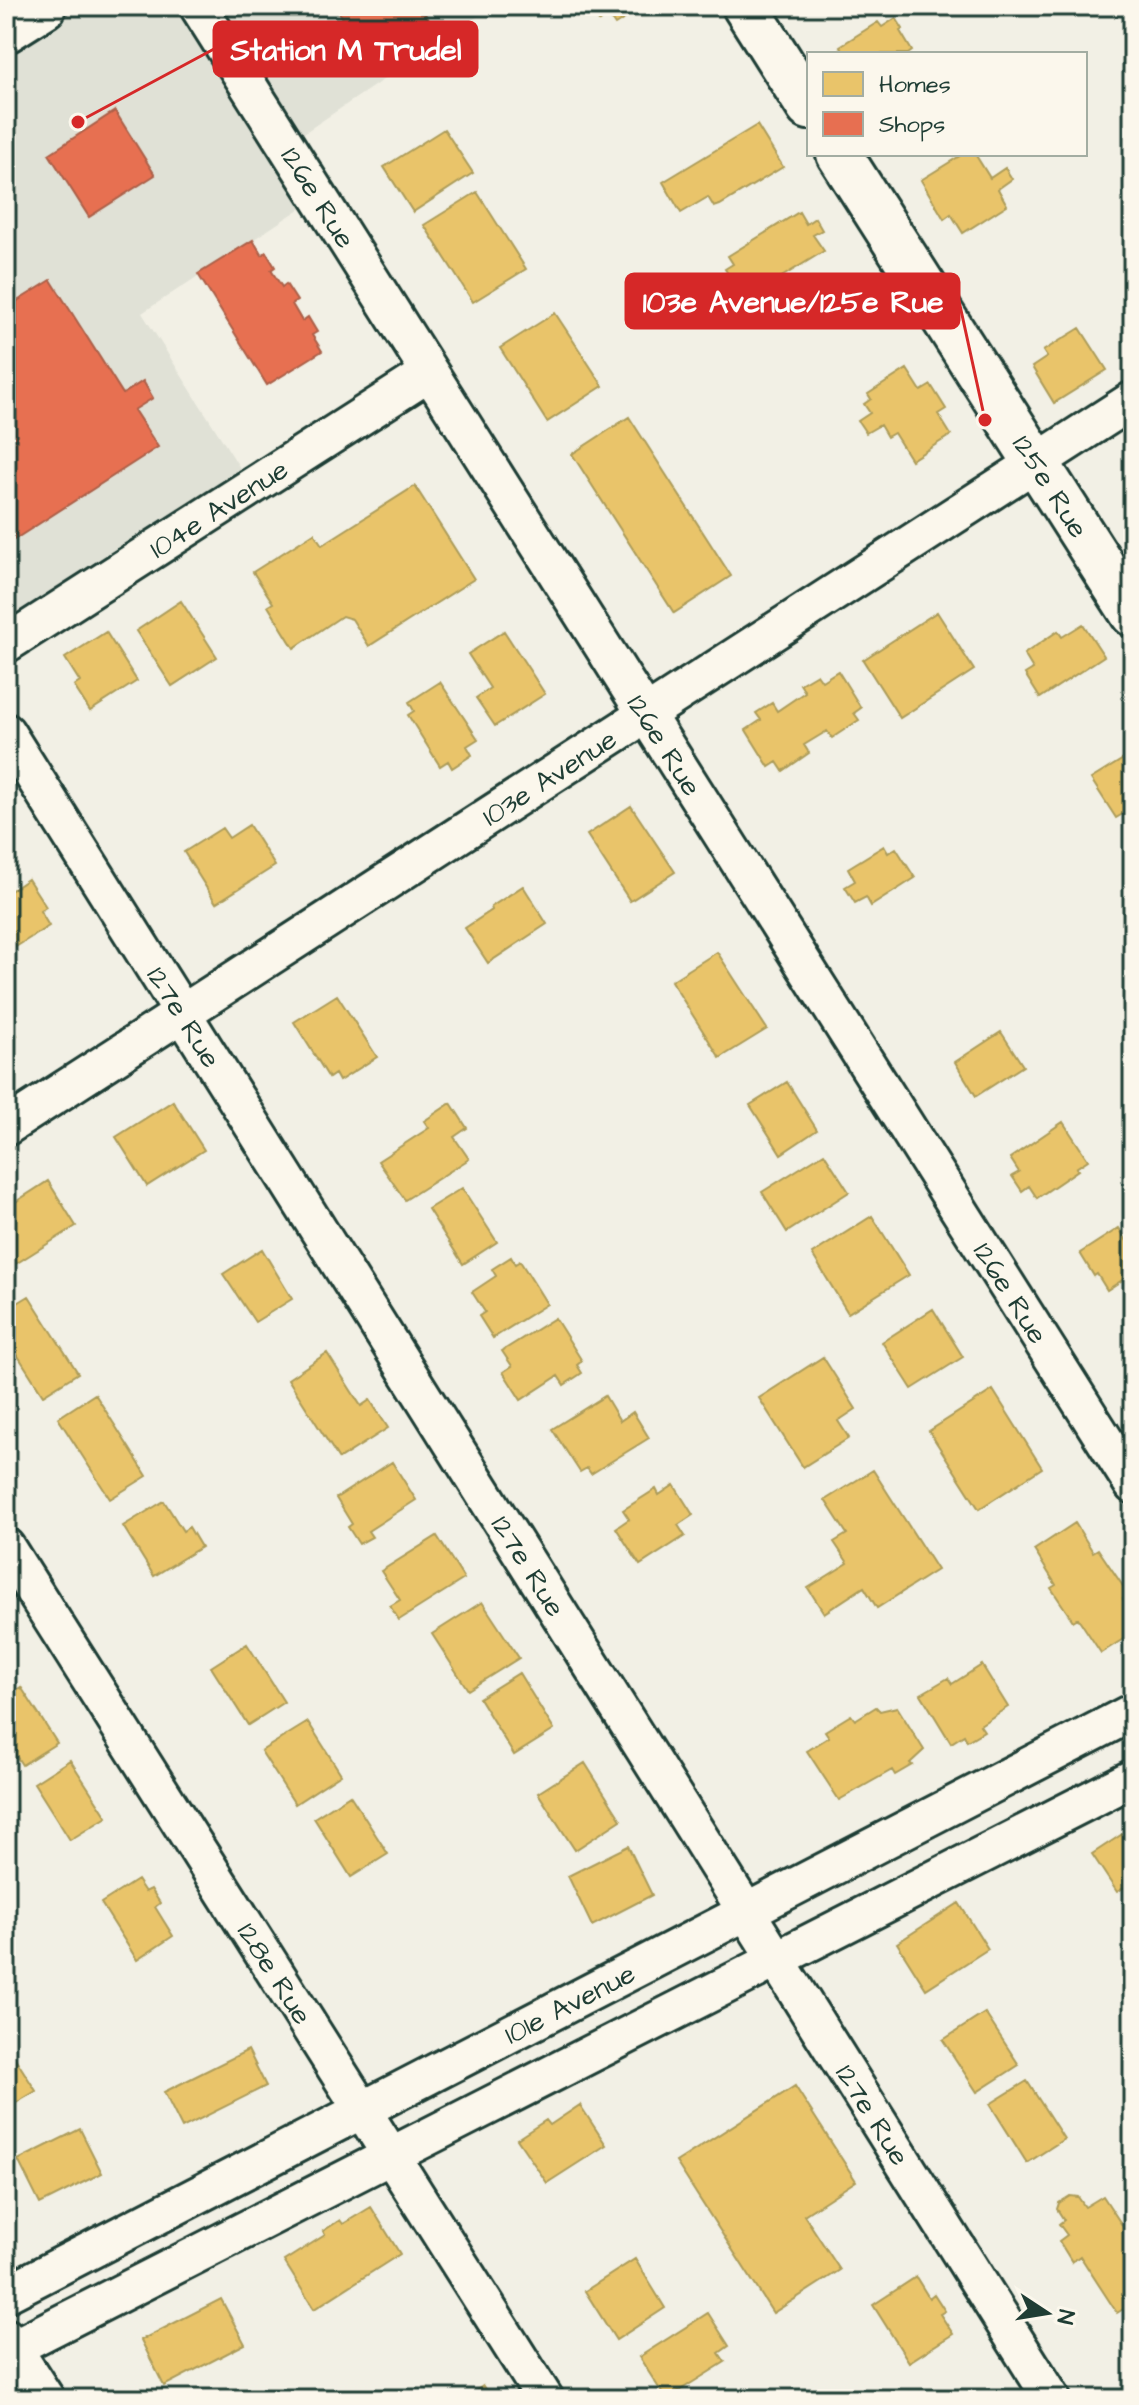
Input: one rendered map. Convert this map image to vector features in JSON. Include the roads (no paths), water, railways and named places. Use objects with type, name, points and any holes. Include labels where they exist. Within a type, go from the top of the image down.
[{"type":"main road","points":[[6,30],[44,6]]},
{"type":"main road","points":[[745,6],[807,104]]},
{"type":"main road","name":"125e Rue","points":[[840,156],[1133,614]]},
{"type":"street","name":"126e Rue","points":[[198,6],[1133,1485]]},
{"type":"street","name":"104e Avenue","points":[[6,644],[429,373]]},
{"type":"street","name":"103e Avenue","points":[[6,1127],[1133,400]]},
{"type":"street","name":"127e Rue","points":[[6,732],[1052,2399]]},
{"type":"street","name":"128e Rue","points":[[6,1547],[545,2399]]},
{"type":"street","name":"101e Avenue","points":[[6,2294],[1133,1712]]},
{"type":"street","name":"101e Avenue","points":[[10,2342],[391,2156],[1133,1778]]},
{"type":"street","points":[[10,2342],[46,2399]]},
{"type":"place","name":"Station M Trudel","points":[[78,122]]},
{"type":"place","name":"103e Avenue/125e Rue","points":[[985,420]]}]
